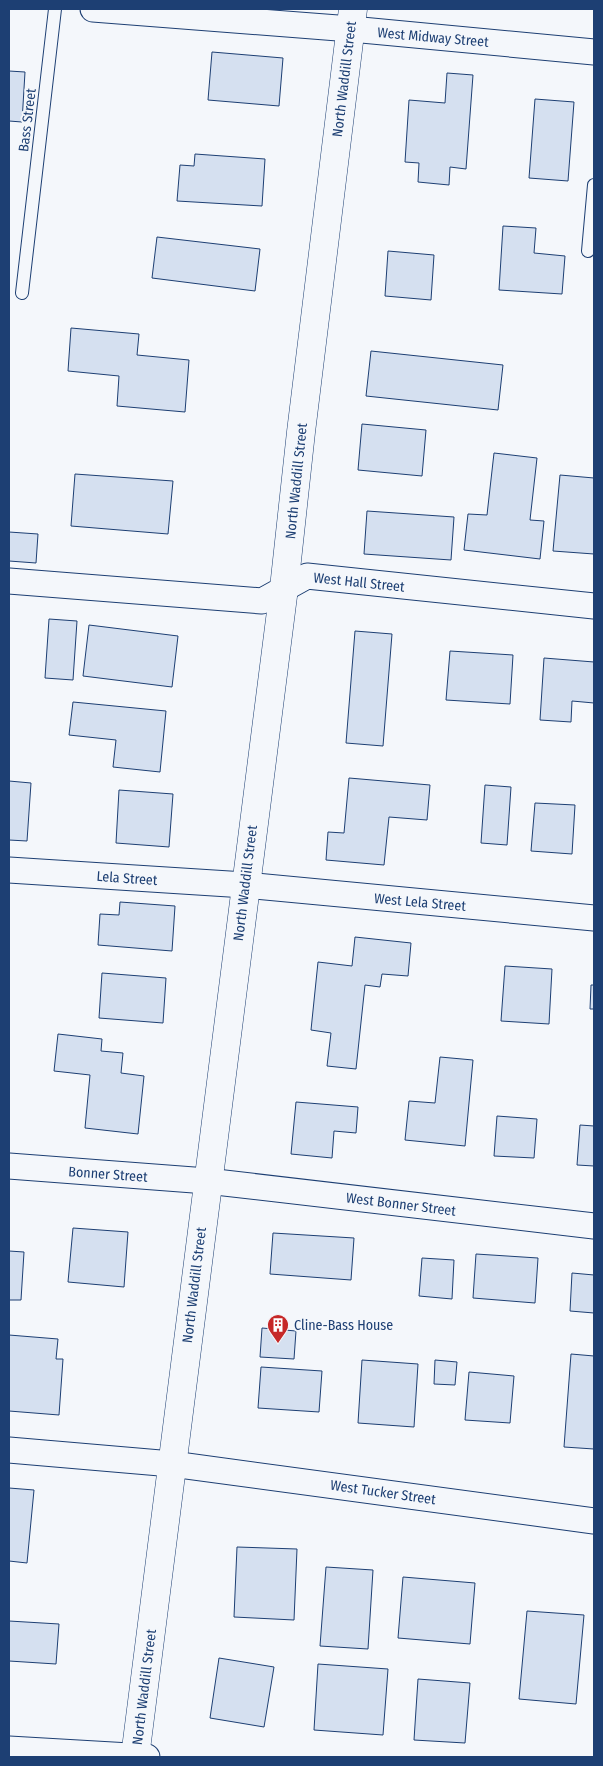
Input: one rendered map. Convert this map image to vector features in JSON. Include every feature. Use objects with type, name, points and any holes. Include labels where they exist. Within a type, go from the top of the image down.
[{"type":"street","name":"West Midway Street","points":[[93,9],[352,19],[594,52]]},
{"type":"street","name":"North Waddill Street","points":[[139,1757],[172,1464],[284,588],[301,432],[352,19]]},
{"type":"street","name":"West Hall Street","points":[[9,581],[262,601],[307,576],[594,606]]},
{"type":"street","name":"Lela Street","points":[[9,870],[245,885]]},
{"type":"street","name":"West Lela Street","points":[[245,885],[594,918]]},
{"type":"street","name":"Bonner Street","points":[[9,1166],[207,1181]]},
{"type":"street","name":"West Bonner Street","points":[[207,1181],[594,1226]]},
{"type":"street","name":"West Tucker Street","points":[[9,1450],[172,1464],[594,1521]]},
{"type":"street","points":[[9,1749],[139,1757]]},
{"type":"lane","name":"Bass Street","points":[[22,294],[55,9]]},
{"type":"lane","points":[[588,251],[594,185]]},
{"type":"building","points":[[212,52],[283,58],[279,106],[208,100]]},
{"type":"building","points":[[9,71],[25,72],[22,122],[9,121]]},
{"type":"building","points":[[447,73],[473,75],[466,169],[450,167],[449,185],[418,182],[419,163],[405,162],[409,100],[445,103]]},
{"type":"building","points":[[535,99],[574,102],[568,181],[529,178]]},
{"type":"building","points":[[195,154],[265,159],[262,206],[177,201],[180,165],[194,166]]},
{"type":"building","points":[[503,226],[536,228],[534,253],[565,256],[562,294],[499,290]]},
{"type":"building","points":[[157,237],[260,249],[255,291],[152,278]]},
{"type":"building","points":[[388,251],[434,255],[431,300],[385,296]]},
{"type":"building","points":[[71,328],[139,334],[137,355],[189,360],[185,412],[117,406],[119,376],[68,371]]},
{"type":"building","points":[[371,351],[503,365],[498,410],[366,396]]},
{"type":"building","points":[[362,424],[426,430],[422,476],[358,470]]},
{"type":"building","points":[[494,453],[537,458],[530,520],[544,521],[540,559],[464,550],[468,514],[487,515]]},
{"type":"building","points":[[75,474],[173,481],[168,534],[71,526]]},
{"type":"building","points":[[560,475],[594,478],[594,554],[553,551]]},
{"type":"building","points":[[367,511],[454,517],[451,560],[364,554]]},
{"type":"building","points":[[9,532],[38,534],[36,563],[9,561]]},
{"type":"building","points":[[49,619],[77,621],[73,680],[45,678]]},
{"type":"building","points":[[89,625],[178,636],[172,687],[83,676]]},
{"type":"building","points":[[355,631],[392,634],[383,746],[346,743]]},
{"type":"building","points":[[450,651],[513,655],[510,704],[446,700]]},
{"type":"building","points":[[544,658],[594,662],[594,703],[572,701],[571,722],[540,720]]},
{"type":"building","points":[[73,702],[166,711],[160,772],[113,767],[116,740],[69,735]]},
{"type":"building","points":[[349,778],[430,785],[427,820],[389,817],[384,865],[326,860],[328,832],[344,833]]},
{"type":"building","points":[[9,781],[31,783],[27,841],[9,840]]},
{"type":"building","points":[[485,785],[511,787],[507,845],[481,843]]},
{"type":"building","points":[[119,790],[173,794],[169,847],[116,843]]},
{"type":"building","points":[[535,803],[575,805],[572,854],[531,851]]},
{"type":"building","points":[[120,902],[175,906],[172,951],[98,945],[100,914],[119,915]]},
{"type":"building","points":[[355,937],[411,943],[408,976],[382,974],[380,987],[365,985],[356,1069],[327,1066],[331,1033],[311,1030],[318,962],[352,966]]},
{"type":"building","points":[[505,966],[552,969],[549,1024],[501,1021]]},
{"type":"building","points":[[102,973],[166,978],[163,1023],[99,1018]]},
{"type":"building","points":[[591,985],[594,985],[594,1009],[590,1009]]},
{"type":"building","points":[[58,1034],[102,1039],[101,1051],[123,1053],[121,1073],[144,1076],[138,1134],[85,1128],[90,1075],[54,1071]]},
{"type":"building","points":[[440,1057],[473,1060],[465,1146],[405,1140],[409,1101],[435,1103]]},
{"type":"building","points":[[296,1102],[358,1107],[356,1133],[334,1131],[332,1158],[291,1154]]},
{"type":"building","points":[[497,1116],[537,1119],[534,1158],[494,1156]]},
{"type":"building","points":[[580,1125],[594,1126],[594,1166],[577,1165]]},
{"type":"building","points":[[73,1228],[128,1232],[124,1287],[68,1282]]},
{"type":"building","points":[[273,1233],[354,1238],[351,1280],[270,1274]]},
{"type":"building","points":[[9,1251],[24,1252],[21,1300],[9,1300]]},
{"type":"building","points":[[476,1254],[538,1258],[535,1303],[473,1298]]},
{"type":"building","points":[[422,1258],[454,1260],[452,1299],[419,1296]]},
{"type":"building","points":[[572,1273],[594,1275],[594,1313],[570,1311]]},
{"type":"building","name":"Cline-Bass House","points":[[262,1328],[296,1331],[294,1359],[260,1357]]},
{"type":"building","points":[[9,1335],[58,1339],[56,1359],[63,1359],[59,1415],[9,1411]]},
{"type":"building","points":[[571,1354],[594,1356],[594,1449],[564,1447]]},
{"type":"building","points":[[362,1360],[418,1364],[414,1427],[358,1423]]},
{"type":"building","points":[[435,1360],[457,1362],[455,1385],[434,1384]]},
{"type":"building","points":[[261,1367],[322,1371],[319,1412],[258,1408]]},
{"type":"building","points":[[469,1372],[514,1376],[510,1423],[465,1420]]},
{"type":"building","points":[[9,1488],[34,1490],[27,1563],[9,1561]]},
{"type":"building","points":[[237,1547],[297,1549],[294,1620],[234,1617]]},
{"type":"building","points":[[326,1567],[373,1570],[368,1649],[320,1646]]},
{"type":"building","points":[[403,1577],[475,1583],[470,1644],[398,1638]]},
{"type":"building","points":[[527,1611],[584,1615],[576,1704],[519,1699]]},
{"type":"building","points":[[9,1621],[59,1624],[56,1664],[9,1661]]},
{"type":"building","points":[[219,1658],[274,1667],[264,1727],[210,1718]]},
{"type":"building","points":[[318,1664],[388,1669],[383,1735],[314,1730]]},
{"type":"building","points":[[418,1679],[470,1683],[465,1743],[414,1740]]},
{"type":"place","name":"Cline-Bass House","points":[[278,1344]]}]
